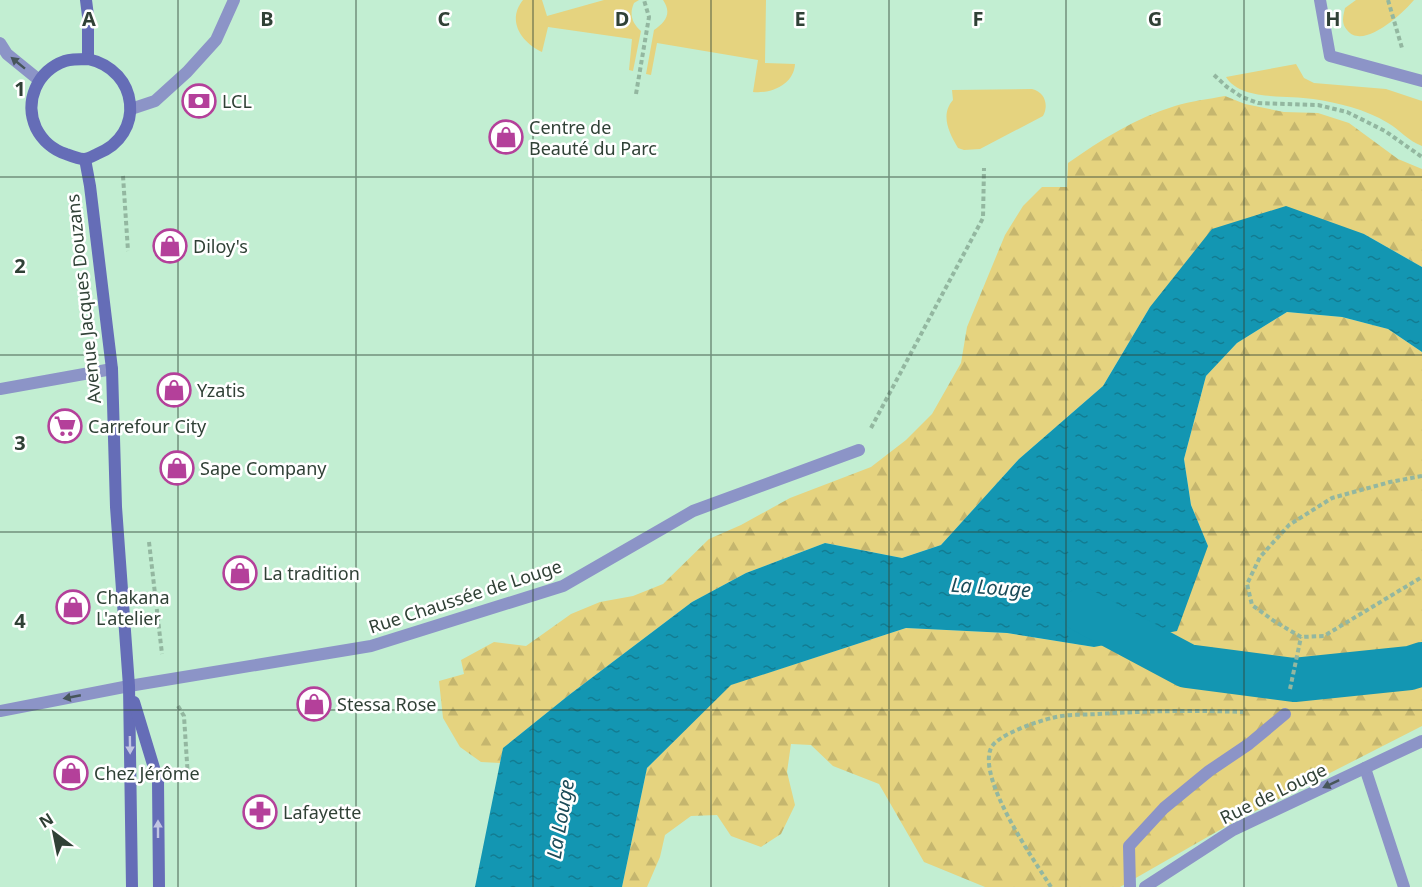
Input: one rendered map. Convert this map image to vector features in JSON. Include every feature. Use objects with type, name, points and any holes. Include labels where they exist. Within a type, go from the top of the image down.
[{"type":"main road","points":[[86,0],[88,59]]},
{"type":"main road","points":[[88,59],[112,69],[123,80],[131,109],[127,126],[119,140],[106,151],[85,159],[58,152],[45,141],[36,128],[31,96],[39,80],[51,69],[65,61],[88,59]]},
{"type":"main road","name":"Avenue Jacques Douzans","points":[[85,159],[112,369],[116,507],[129,686],[132,887]]},
{"type":"main road","name":"Avenue Jacques Douzans","points":[[129,686],[158,781],[159,887]]},
{"type":"street","points":[[131,109],[155,101],[187,72],[216,40],[234,0]]},
{"type":"street","points":[[1320,0],[1330,56],[1422,81]]},
{"type":"street","points":[[0,43],[7,54],[39,80]]},
{"type":"street","points":[[0,389],[112,369]]},
{"type":"street","name":"Rue Chaussée de Louge","points":[[0,711],[129,686],[371,646],[563,586],[693,511],[859,450]]},
{"type":"street","points":[[1130,887],[1129,846],[1164,808],[1285,714]]},
{"type":"street","name":"Rue de Louge","points":[[1145,887],[1233,830],[1422,741]]},
{"type":"street","points":[[1365,768],[1404,887]]},
{"type":"path","points":[[636,94],[649,17],[644,0]]},
{"type":"path","points":[[1214,75],[1242,97],[1258,103],[1318,105],[1347,112],[1385,132],[1422,158]]},
{"type":"path","points":[[859,450],[983,218],[984,168]]},
{"type":"path","points":[[123,176],[129,254]]},
{"type":"path","points":[[1422,476],[1332,498],[1289,525],[1260,557],[1247,584],[1252,605],[1301,637],[1324,636],[1422,577]]},
{"type":"path","points":[[149,539],[165,680],[183,716],[188,782]]},
{"type":"path","points":[[1051,887],[1000,803],[992,777],[990,760],[991,748],[999,740],[1008,734],[1053,717],[1122,712],[1223,711],[1285,714],[1301,637]]},
{"type":"green space","points":[[523,0],[542,0],[547,16],[604,0],[639,0],[634,3],[632,11],[635,25],[641,31],[633,71],[629,70],[632,39],[548,27],[542,52],[535,48],[523,37],[516,23],[518,8]]},
{"type":"green space","points":[[663,0],[766,0],[765,63],[795,64],[791,77],[774,89],[753,92],[758,60],[657,43],[651,75],[646,74],[654,30],[662,24],[667,13]]},
{"type":"green space","points":[[1356,0],[1414,0],[1392,21],[1363,36],[1354,35],[1347,30],[1343,22],[1345,8]]},
{"type":"green space","points":[[1296,64],[1304,78],[1314,83],[1386,89],[1422,101],[1422,146],[1388,123],[1361,110],[1313,99],[1265,96],[1242,90],[1226,77]]},
{"type":"green space","points":[[1032,89],[1040,93],[1045,100],[1046,108],[1043,116],[980,149],[958,148],[946,118],[953,100],[952,90]]},
{"type":"green space","points":[[1225,96],[1245,104],[1284,112],[1318,113],[1349,123],[1398,159],[1422,169],[1422,267],[1364,234],[1150,307],[1103,386],[1019,459],[941,545],[902,558],[825,543],[746,573],[692,602],[569,695],[503,748],[500,763],[481,762],[460,747],[443,718],[439,681],[464,674],[461,660],[494,642],[526,646],[571,614],[600,602],[633,596],[663,584],[709,539],[741,525],[790,498],[871,467],[906,440],[932,414],[961,363],[967,327],[1005,235],[1023,206],[1042,187],[1067,187],[1068,163],[1119,130],[1175,106]]},
{"type":"green space","points":[[1287,312],[1342,317],[1388,329],[1422,352],[1422,726],[1232,823],[1120,887],[985,887],[924,862],[879,784],[833,766],[811,745],[791,744],[787,772],[795,805],[781,834],[761,847],[731,836],[717,815],[691,816],[665,835],[660,857],[647,887],[622,887],[647,768],[730,685],[906,628],[1007,633],[1094,647],[1208,546],[1191,505],[1184,459],[1206,376],[1237,343]]},
{"type":"water","name":"La Louge","points":[[1286,206],[1364,234],[1422,267],[1422,352],[1388,329],[1342,317],[1287,312],[1237,343],[1206,376],[1184,459],[1191,505],[1208,546],[1177,631],[1094,647],[1007,633],[906,628],[731,685],[647,768],[622,887],[475,887],[503,748],[692,602],[746,573],[825,543],[902,558],[941,545],[1019,459],[1103,386],[1150,307],[1212,229]]},
{"type":"waterway","points":[[1082,610],[1187,666],[1294,680],[1410,668],[1422,664]]},
{"type":"place","name":"LCL","points":[[199,101]]},
{"type":"place","name":"Centre de Beauté du Parc","points":[[506,137]]},
{"type":"place","name":"Diloy's","points":[[170,246]]},
{"type":"place","name":"Yzatis","points":[[174,390]]},
{"type":"place","name":"Carrefour City","points":[[65,426]]},
{"type":"place","name":"Sape Company","points":[[177,468]]},
{"type":"place","name":"La tradition","points":[[240,573]]},
{"type":"place","name":"Chakana L'atelier","points":[[73,607]]},
{"type":"place","name":"Stessa Rose","points":[[314,704]]},
{"type":"place","name":"Chez Jérôme","points":[[71,773]]},
{"type":"place","name":"Lafayette","points":[[260,812]]}]
